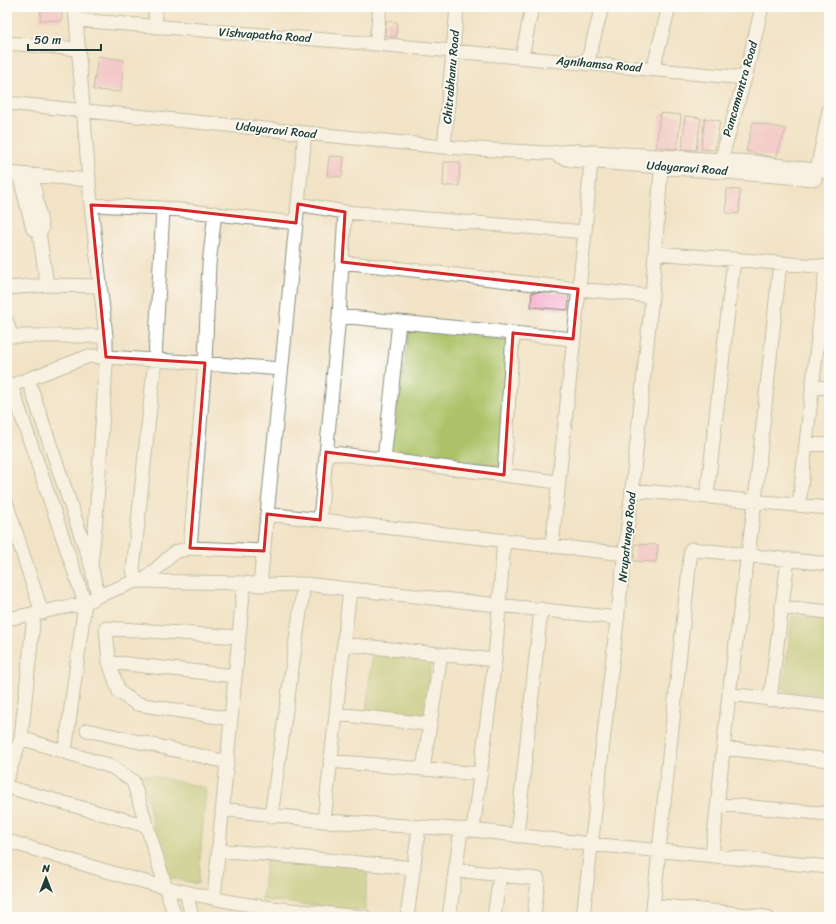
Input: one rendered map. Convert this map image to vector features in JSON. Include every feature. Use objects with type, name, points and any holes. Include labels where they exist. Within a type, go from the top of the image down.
[{"type":"street","points":[[75,7],[82,109],[91,205],[106,336],[96,518],[90,565]]},
{"type":"street","points":[[155,7],[156,27]]},
{"type":"street","points":[[376,44],[380,7]]},
{"type":"street","name":"Chitrabhanu Road","points":[[444,147],[457,7]]},
{"type":"street","points":[[522,57],[532,7]]},
{"type":"street","points":[[587,64],[602,7]]},
{"type":"street","points":[[653,69],[669,7]]},
{"type":"street","name":"Pancamantra Road","points":[[719,165],[745,78],[762,7]]},
{"type":"street","name":"Vishvapatha Road","points":[[76,20],[454,51]]},
{"type":"street","points":[[7,43],[78,49]]},
{"type":"street","name":"Agnihamsa Road","points":[[454,51],[745,78]]},
{"type":"street","name":"Udayaravi Road","points":[[7,103],[82,109],[444,147],[546,153],[578,151],[662,161],[719,165],[829,180]]},
{"type":"street","points":[[823,171],[829,110]]},
{"type":"street","points":[[260,585],[305,133]]},
{"type":"street","name":"Udayaravi Road","points":[[546,153],[571,160],[662,161]]},
{"type":"street","points":[[552,546],[591,161]]},
{"type":"street","name":"Nrupatunga Road","points":[[583,917],[590,844],[632,490],[656,253],[662,161]]},
{"type":"street","name":"Udayaravi Road","points":[[719,165],[752,162],[823,171]]},
{"type":"street","points":[[39,232],[33,229],[13,173],[89,180]]},
{"type":"street","points":[[32,175],[42,229],[39,232],[47,285]]},
{"type":"street","points":[[298,204],[345,212],[585,232]]},
{"type":"street","points":[[91,205],[163,208],[296,223]]},
{"type":"street","points":[[140,581],[133,570],[155,359],[163,208]]},
{"type":"street","points":[[320,520],[338,316],[345,212]]},
{"type":"street","points":[[190,548],[215,213]]},
{"type":"street","points":[[656,253],[827,267],[824,330],[812,386],[799,505]]},
{"type":"street","points":[[707,496],[734,259]]},
{"type":"street","points":[[342,262],[652,296]]},
{"type":"street","points":[[712,855],[729,694],[755,501],[780,263]]},
{"type":"street","points":[[7,288],[47,285],[100,286]]},
{"type":"street","points":[[338,316],[573,339]]},
{"type":"street","points":[[7,322],[9,336],[106,336]]},
{"type":"street","points":[[384,460],[399,322]]},
{"type":"street","points":[[504,475],[512,333]]},
{"type":"street","points":[[65,752],[85,603],[9,386],[89,356],[204,362],[282,369]]},
{"type":"street","points":[[28,379],[90,565],[98,596]]},
{"type":"street","points":[[812,386],[829,388]]},
{"type":"street","points":[[806,443],[829,445]]},
{"type":"street","points":[[326,452],[558,482]]},
{"type":"street","points":[[632,490],[829,508]]},
{"type":"street","points":[[7,505],[38,614],[21,738],[7,778]]},
{"type":"street","points":[[267,514],[625,554]]},
{"type":"street","points":[[449,917],[457,870],[481,774],[495,660],[504,541]]},
{"type":"street","points":[[7,619],[38,614],[85,603],[98,596],[140,581],[176,552],[190,548],[264,551]]},
{"type":"street","points":[[767,917],[653,911],[691,549],[829,564]]},
{"type":"street","points":[[770,700],[788,559]]},
{"type":"street","points":[[140,581],[244,583],[260,585],[304,584],[618,618]]},
{"type":"street","points":[[214,898],[244,583]]},
{"type":"street","points":[[271,816],[304,584]]},
{"type":"street","points":[[324,821],[350,590]]},
{"type":"street","points":[[782,606],[829,612]]},
{"type":"street","points":[[518,836],[541,610]]},
{"type":"street","points":[[231,719],[137,704],[119,692],[109,662],[106,628],[239,637]]},
{"type":"street","points":[[344,644],[495,660]]},
{"type":"street","points":[[423,769],[428,724],[440,654]]},
{"type":"street","points":[[109,662],[235,676]]},
{"type":"street","points":[[729,694],[829,706]]},
{"type":"street","points":[[336,714],[428,724]]},
{"type":"street","points":[[87,730],[227,762]]},
{"type":"street","points":[[21,738],[112,767],[133,781],[174,917]]},
{"type":"street","points":[[724,748],[829,760]]},
{"type":"street","points":[[330,761],[481,774]]},
{"type":"street","points":[[7,787],[147,826]]},
{"type":"street","points":[[718,804],[829,814]]},
{"type":"street","points":[[222,809],[271,816],[324,821],[467,830],[590,844],[829,867]]},
{"type":"street","points":[[407,917],[419,827]]},
{"type":"street","points":[[7,841],[166,888],[292,914],[365,917]]},
{"type":"street","points":[[218,850],[414,868]]},
{"type":"street","points":[[457,870],[538,879],[534,917]]},
{"type":"street","points":[[494,917],[500,875]]},
{"type":"street","points":[[186,892],[192,917]]},
{"type":"highlighted area","points":[[298,204],[345,212],[342,262],[578,289],[573,339],[513,333],[504,475],[326,452],[320,520],[267,514],[264,551],[190,548],[205,363],[106,357],[91,205],[163,208],[296,223]]},
{"type":"green space","points":[[410,328],[519,341],[505,467],[390,453]]},
{"type":"green space","points":[[792,616],[829,619],[829,696],[783,691]]},
{"type":"green space","points":[[372,655],[431,662],[428,719],[366,713]]},
{"type":"green space","points":[[141,773],[206,788],[198,884],[166,877]]},
{"type":"green space","points":[[266,858],[368,867],[365,911],[262,900]]},
{"type":"building","points":[[41,7],[62,8],[62,21],[40,20]]},
{"type":"building","points":[[386,21],[397,22],[396,37],[385,36]]},
{"type":"building","points":[[98,56],[124,60],[121,92],[93,90]]},
{"type":"building","points":[[660,113],[681,115],[677,149],[656,147]]},
{"type":"building","points":[[685,116],[701,118],[696,150],[682,149]]},
{"type":"building","points":[[705,118],[720,121],[715,150],[701,149]]},
{"type":"building","points":[[753,122],[786,129],[776,158],[746,151]]},
{"type":"building","points":[[329,156],[344,157],[342,177],[327,176]]},
{"type":"building","points":[[444,162],[460,162],[459,186],[443,186]]},
{"type":"building","points":[[727,189],[740,190],[739,214],[726,213]]},
{"type":"building","points":[[532,292],[569,294],[568,310],[531,307]]},
{"type":"building","points":[[635,544],[658,545],[656,562],[634,561]]}]
